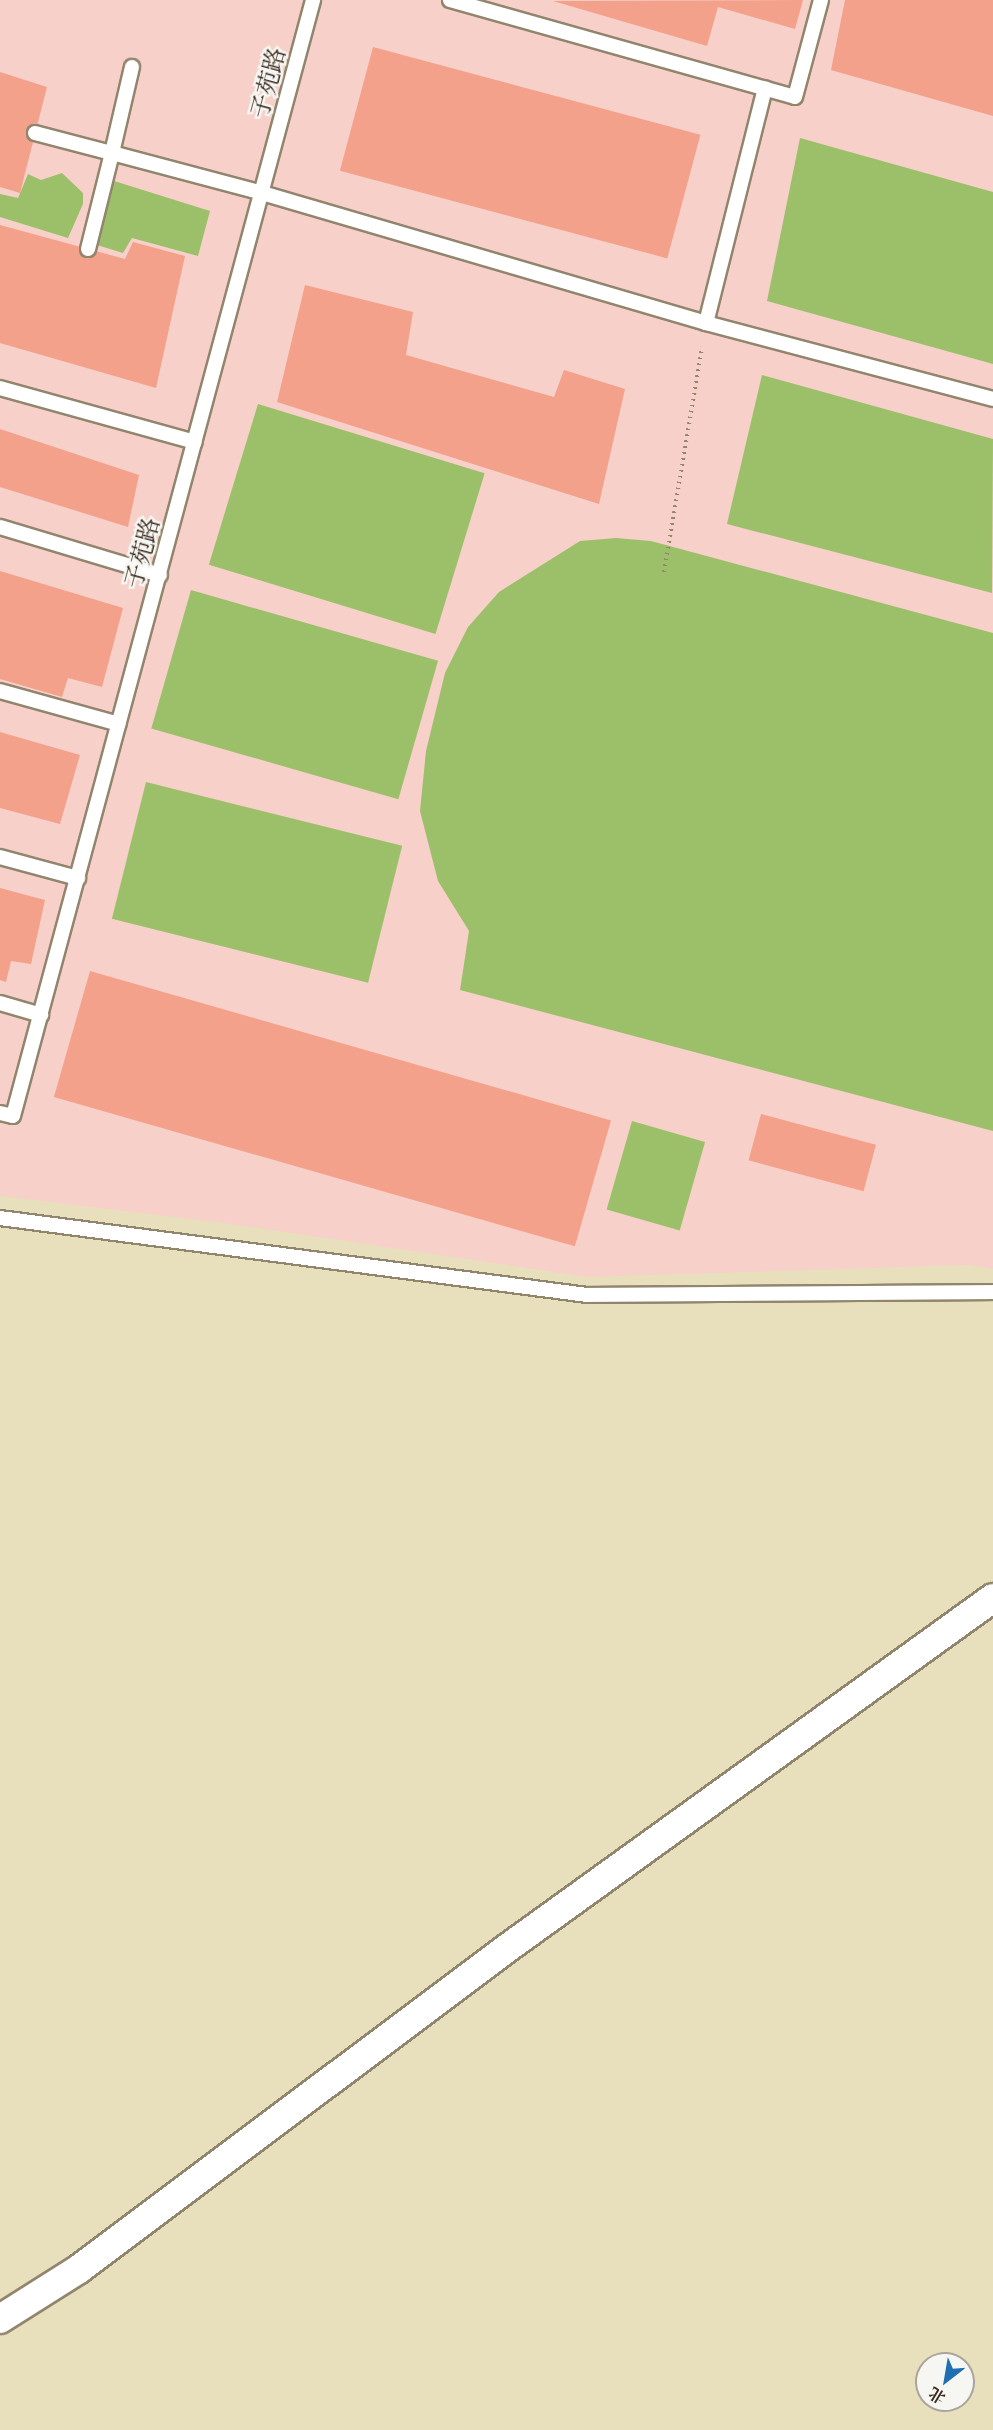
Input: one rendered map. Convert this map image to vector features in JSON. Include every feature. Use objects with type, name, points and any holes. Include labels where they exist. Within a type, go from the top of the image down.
[{"type":"street","points":[[0,2319],[80,2269],[506,1949],[993,1598]]},
{"type":"lane","name":"子苑路","points":[[6,1114],[41,1015],[313,0]]},
{"type":"lane","points":[[450,0],[795,97],[821,0]]},
{"type":"lane","points":[[88,249],[132,67]]},
{"type":"lane","points":[[706,323],[765,88]]},
{"type":"lane","points":[[35,133],[262,193],[706,323],[993,399]]},
{"type":"lane","points":[[0,388],[195,442]]},
{"type":"lane","points":[[0,527],[160,574]]},
{"type":"lane","points":[[0,691],[119,724]]},
{"type":"lane","points":[[0,857],[78,878]]},
{"type":"lane","points":[[0,1003],[41,1015]]},
{"type":"lane","points":[[0,1218],[588,1295],[993,1292]]},
{"type":"path","points":[[664,572],[706,323]]},
{"type":"shaded area","points":[[0,0],[993,0],[993,1269],[967,1265],[587,1277],[223,1223],[0,1196]]},
{"type":"green space","points":[[800,138],[993,192],[993,364],[767,301]]},
{"type":"green space","points":[[62,173],[83,193],[83,204],[68,238],[0,217],[0,194],[18,198],[28,174],[41,180]]},
{"type":"green space","points":[[111,180],[210,211],[198,256],[132,238],[123,253],[97,245]]},
{"type":"green space","points":[[762,375],[993,439],[992,593],[727,524]]},
{"type":"green space","points":[[258,404],[485,473],[436,634],[209,565]]},
{"type":"green space","points":[[616,538],[651,541],[993,633],[993,1131],[460,990],[469,931],[438,881],[420,811],[426,751],[445,673],[468,627],[499,592],[580,541]]},
{"type":"green space","points":[[191,590],[438,661],[398,799],[151,728]]},
{"type":"green space","points":[[146,782],[402,846],[368,983],[112,919]]},
{"type":"green space","points":[[632,1121],[705,1142],[680,1230],[607,1209]]},
{"type":"building","points":[[803,0],[795,29],[718,7],[707,46],[553,1]]},
{"type":"building","points":[[845,0],[993,0],[993,116],[831,70]]},
{"type":"building","points":[[373,47],[700,135],[667,258],[340,171]]},
{"type":"building","points":[[0,72],[47,87],[20,193],[0,187]]},
{"type":"building","points":[[0,225],[125,259],[133,242],[185,256],[156,388],[0,343]]},
{"type":"building","points":[[305,285],[413,312],[406,355],[554,397],[564,370],[625,389],[599,504],[277,402]]},
{"type":"building","points":[[0,429],[139,475],[128,527],[0,487]]},
{"type":"building","points":[[0,571],[123,608],[102,687],[68,678],[62,697],[0,679]]},
{"type":"building","points":[[0,732],[80,755],[60,824],[0,808]]},
{"type":"building","points":[[0,888],[45,900],[31,964],[11,961],[6,982],[0,980]]},
{"type":"building","points":[[90,971],[611,1120],[575,1246],[54,1097]]},
{"type":"building","points":[[761,1114],[876,1145],[864,1191],[749,1160]]}]
